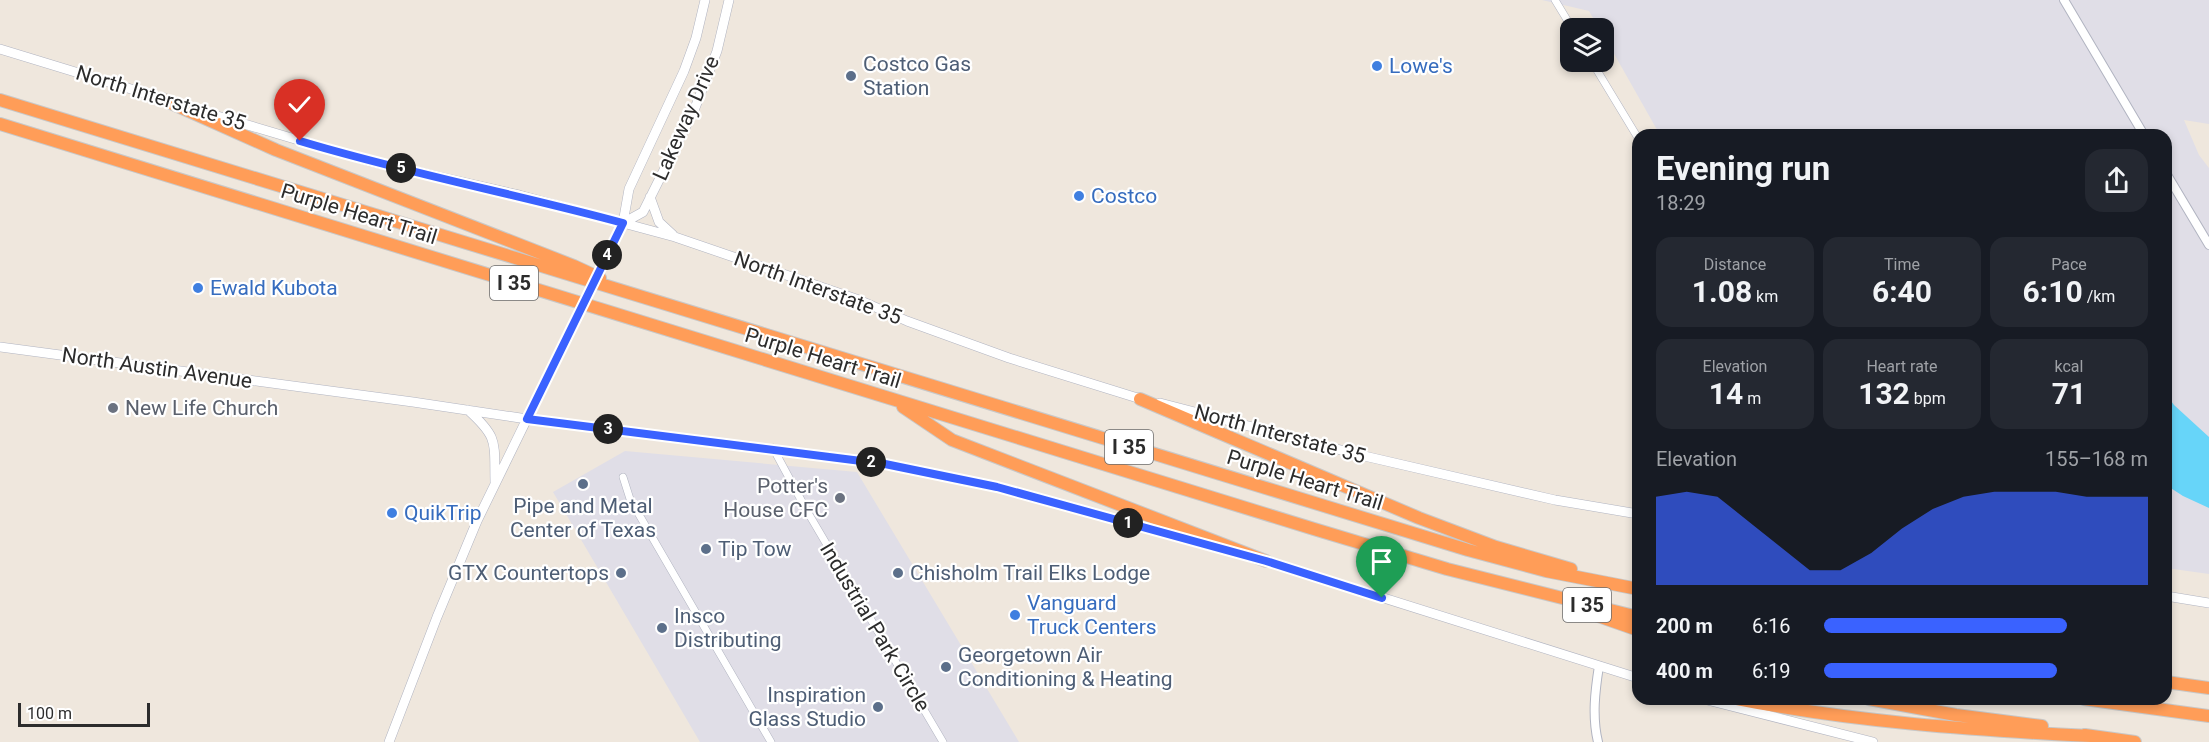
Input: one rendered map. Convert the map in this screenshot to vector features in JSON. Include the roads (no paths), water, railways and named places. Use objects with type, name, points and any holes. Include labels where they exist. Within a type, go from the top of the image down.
[{"type":"highway","points":[[162,99],[276,150],[574,266],[643,298]]},
{"type":"highway","name":"Purple Heart Trail","points":[[0,100],[1468,550],[1546,571],[1632,588]]},
{"type":"highway","name":"Purple Heart Trail","points":[[0,124],[1336,536],[1535,592],[1632,616]]},
{"type":"highway","points":[[1140,399],[1419,518],[1496,547],[1618,585]]},
{"type":"highway","points":[[895,401],[952,440],[1266,561]]},
{"type":"highway","points":[[1535,592],[1632,628]]},
{"type":"highway","points":[[2172,683],[2209,688]]},
{"type":"highway","points":[[1768,705],[1804,712],[1887,722],[2091,736]]},
{"type":"highway","points":[[1902,705],[2135,742]]},
{"type":"highway","points":[[2128,705],[2209,716]]},
{"type":"main road","name":"Lakeway Drive","points":[[388,742],[477,521],[623,223],[629,189],[684,71],[696,38],[705,0]]},
{"type":"main road","name":"Lakeway Drive","points":[[623,223],[643,212],[695,108],[708,78],[725,23],[729,0]]},
{"type":"main road","name":"North Interstate 35","points":[[0,49],[369,162],[519,195],[675,237],[859,300],[907,321],[1010,358],[1140,399],[1474,482],[1555,500],[1632,513]]},
{"type":"main road","points":[[650,197],[658,222],[675,237]]},
{"type":"main road","name":"North Austin Avenue","points":[[0,347],[527,419]]},
{"type":"main road","points":[[468,410],[487,427],[492,436],[496,484]]},
{"type":"main road","points":[[527,419],[885,464],[997,487],[1266,561],[1632,676]]},
{"type":"main road","points":[[2172,598],[2209,603]]},
{"type":"main road","points":[[1727,705],[1873,742]]},
{"type":"street","points":[[1555,0],[1566,18]]},
{"type":"street","points":[[2064,0],[2140,129]]},
{"type":"street","points":[[1598,72],[1633,129]]},
{"type":"street","points":[[2172,182],[2209,245]]},
{"type":"street","name":"Industrial Park Circle","points":[[772,448],[943,742]]},
{"type":"street","points":[[623,477],[630,499],[771,742]]},
{"type":"street","points":[[1598,742],[1594,714],[1599,666]]},
{"type":"water","points":[[2172,402],[2209,437],[2209,508],[2172,489]]},
{"type":"place","name":"Lowe's","points":[[1377,66]]},
{"type":"place","name":"Costco Gas Station","points":[[851,76]]},
{"type":"place","name":"Costco","points":[[1079,196]]},
{"type":"place","name":"Ewald Kubota","points":[[198,288]]},
{"type":"place","name":"New Life Church","points":[[113,408]]},
{"type":"place","name":"Pipe and Metal Center of Texas","points":[[583,484]]},
{"type":"place","name":"Potter's House CFC","points":[[840,498]]},
{"type":"place","name":"QuikTrip","points":[[392,513]]},
{"type":"place","name":"Tip Tow","points":[[706,549]]},
{"type":"place","name":"GTX Countertops","points":[[621,573]]},
{"type":"place","name":"Chisholm Trail Elks Lodge","points":[[898,573]]},
{"type":"place","name":"Vanguard Truck Centers","points":[[1015,615]]},
{"type":"place","name":"Insco Distributing","points":[[662,628]]},
{"type":"place","name":"Georgetown Air Conditioning & Heating","points":[[946,667]]},
{"type":"place","name":"Inspiration Glass Studio","points":[[878,707]]}]
